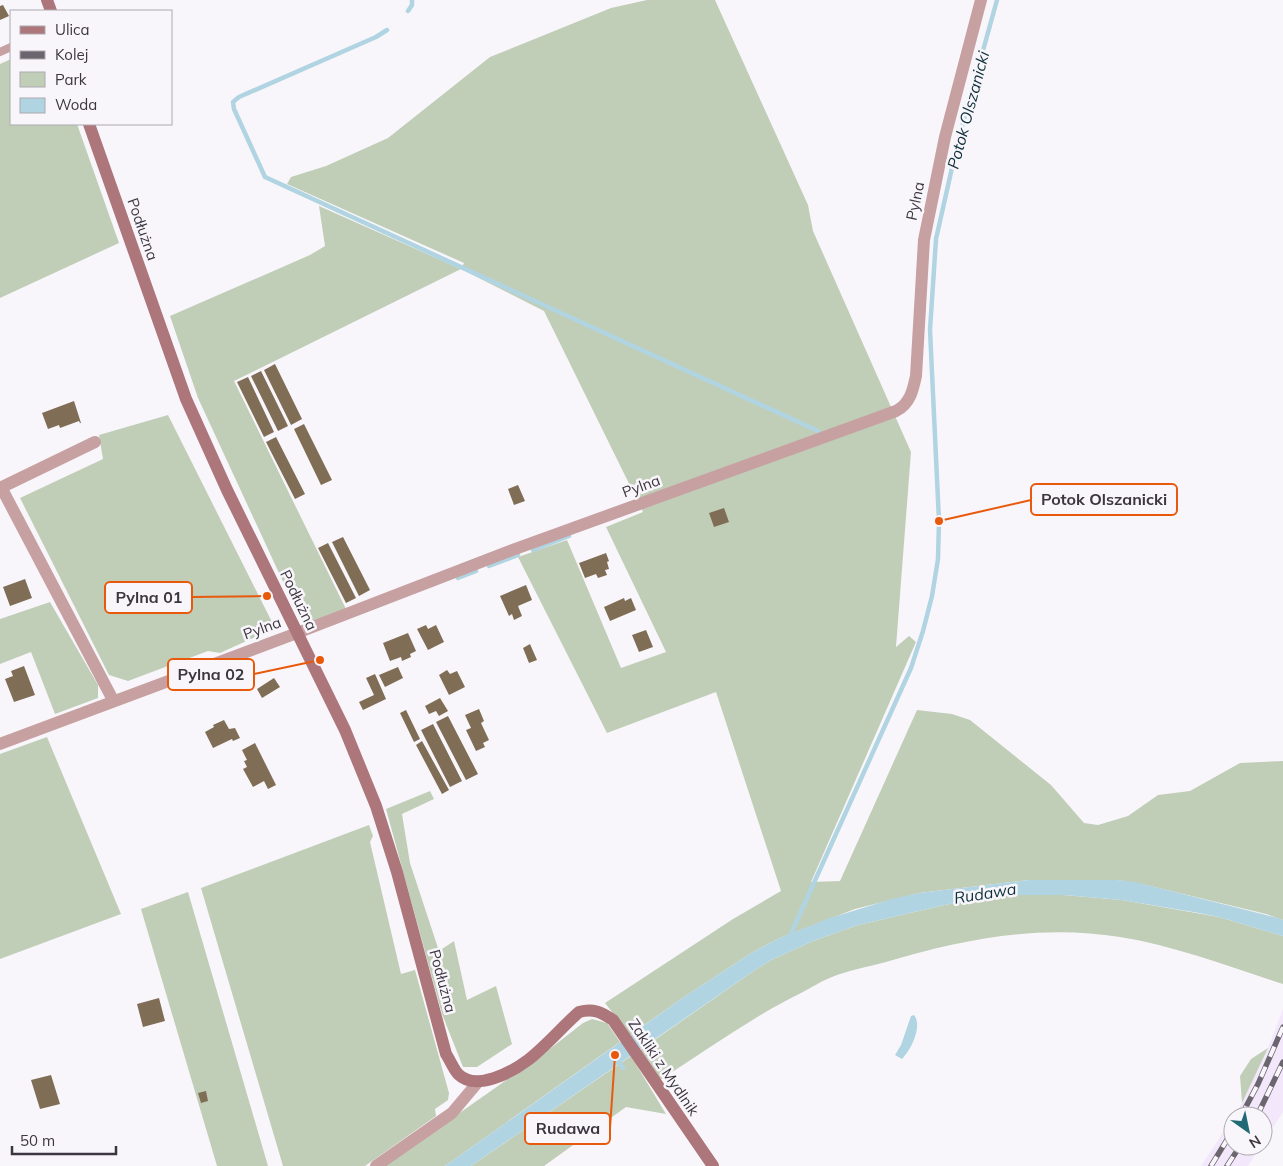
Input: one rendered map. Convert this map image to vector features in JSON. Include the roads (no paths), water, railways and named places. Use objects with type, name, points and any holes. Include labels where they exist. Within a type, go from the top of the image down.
[{"type":"street","name":"Pylna","points":[[0,744],[113,700],[297,633],[519,547],[904,407],[912,392],[916,376],[924,240],[946,137],[981,0]]},
{"type":"street","name":"Podłużna","points":[[89,125],[186,399],[227,490],[345,730],[376,806],[397,872],[446,1054],[458,1074],[478,1082]]},
{"type":"street","points":[[95,442],[0,487],[113,700]]},
{"type":"street","name":"Zakliki z Mydlnik","points":[[478,1082],[500,1076],[528,1060],[579,1012],[590,1009],[602,1013],[613,1020],[713,1166]]},
{"type":"street","points":[[376,1166],[452,1113],[478,1082]]},
{"type":"water","points":[[1029,880],[1117,880],[1135,882],[1278,918],[1283,920],[1283,936],[1199,913],[1122,900],[1064,895],[990,897],[974,902],[949,904],[858,925],[813,941],[771,960],[471,1166],[445,1166],[684,997],[753,952],[780,938],[830,918],[892,899],[919,893]]},
{"type":"water","points":[[914,1015],[917,1031],[909,1050],[902,1059],[895,1055],[901,1045],[911,1016]]},
{"type":"waterway","points":[[408,11],[412,5],[412,0]]},
{"type":"waterway","name":"Potok Olszanicki","points":[[789,938],[911,668],[932,596],[938,559],[939,521],[930,330],[936,239],[958,141],[997,0]]},
{"type":"waterway","points":[[387,30],[376,37],[239,97],[233,102],[234,109],[265,177],[818,431]]},
{"type":"waterway","points":[[533,550],[569,536]]},
{"type":"waterway","points":[[489,566],[518,555]]},
{"type":"waterway","points":[[458,578],[476,571]]},
{"type":"waterway","points":[[617,1059],[623,1068]]},
{"type":"railway","points":[[1246,1106],[1283,1027]]},
{"type":"railway","points":[[1262,1106],[1283,1062]]},
{"type":"railway","points":[[1211,1166],[1223,1146]]},
{"type":"railway","points":[[1227,1166],[1234,1156]]},
{"type":"place","name":"Potok Olszanicki","points":[[939,521]]},
{"type":"place","name":"Pylna 01","points":[[267,596]]},
{"type":"place","name":"Pylna 02","points":[[320,660]]},
{"type":"place","name":"Rudawa","points":[[615,1055]]}]
